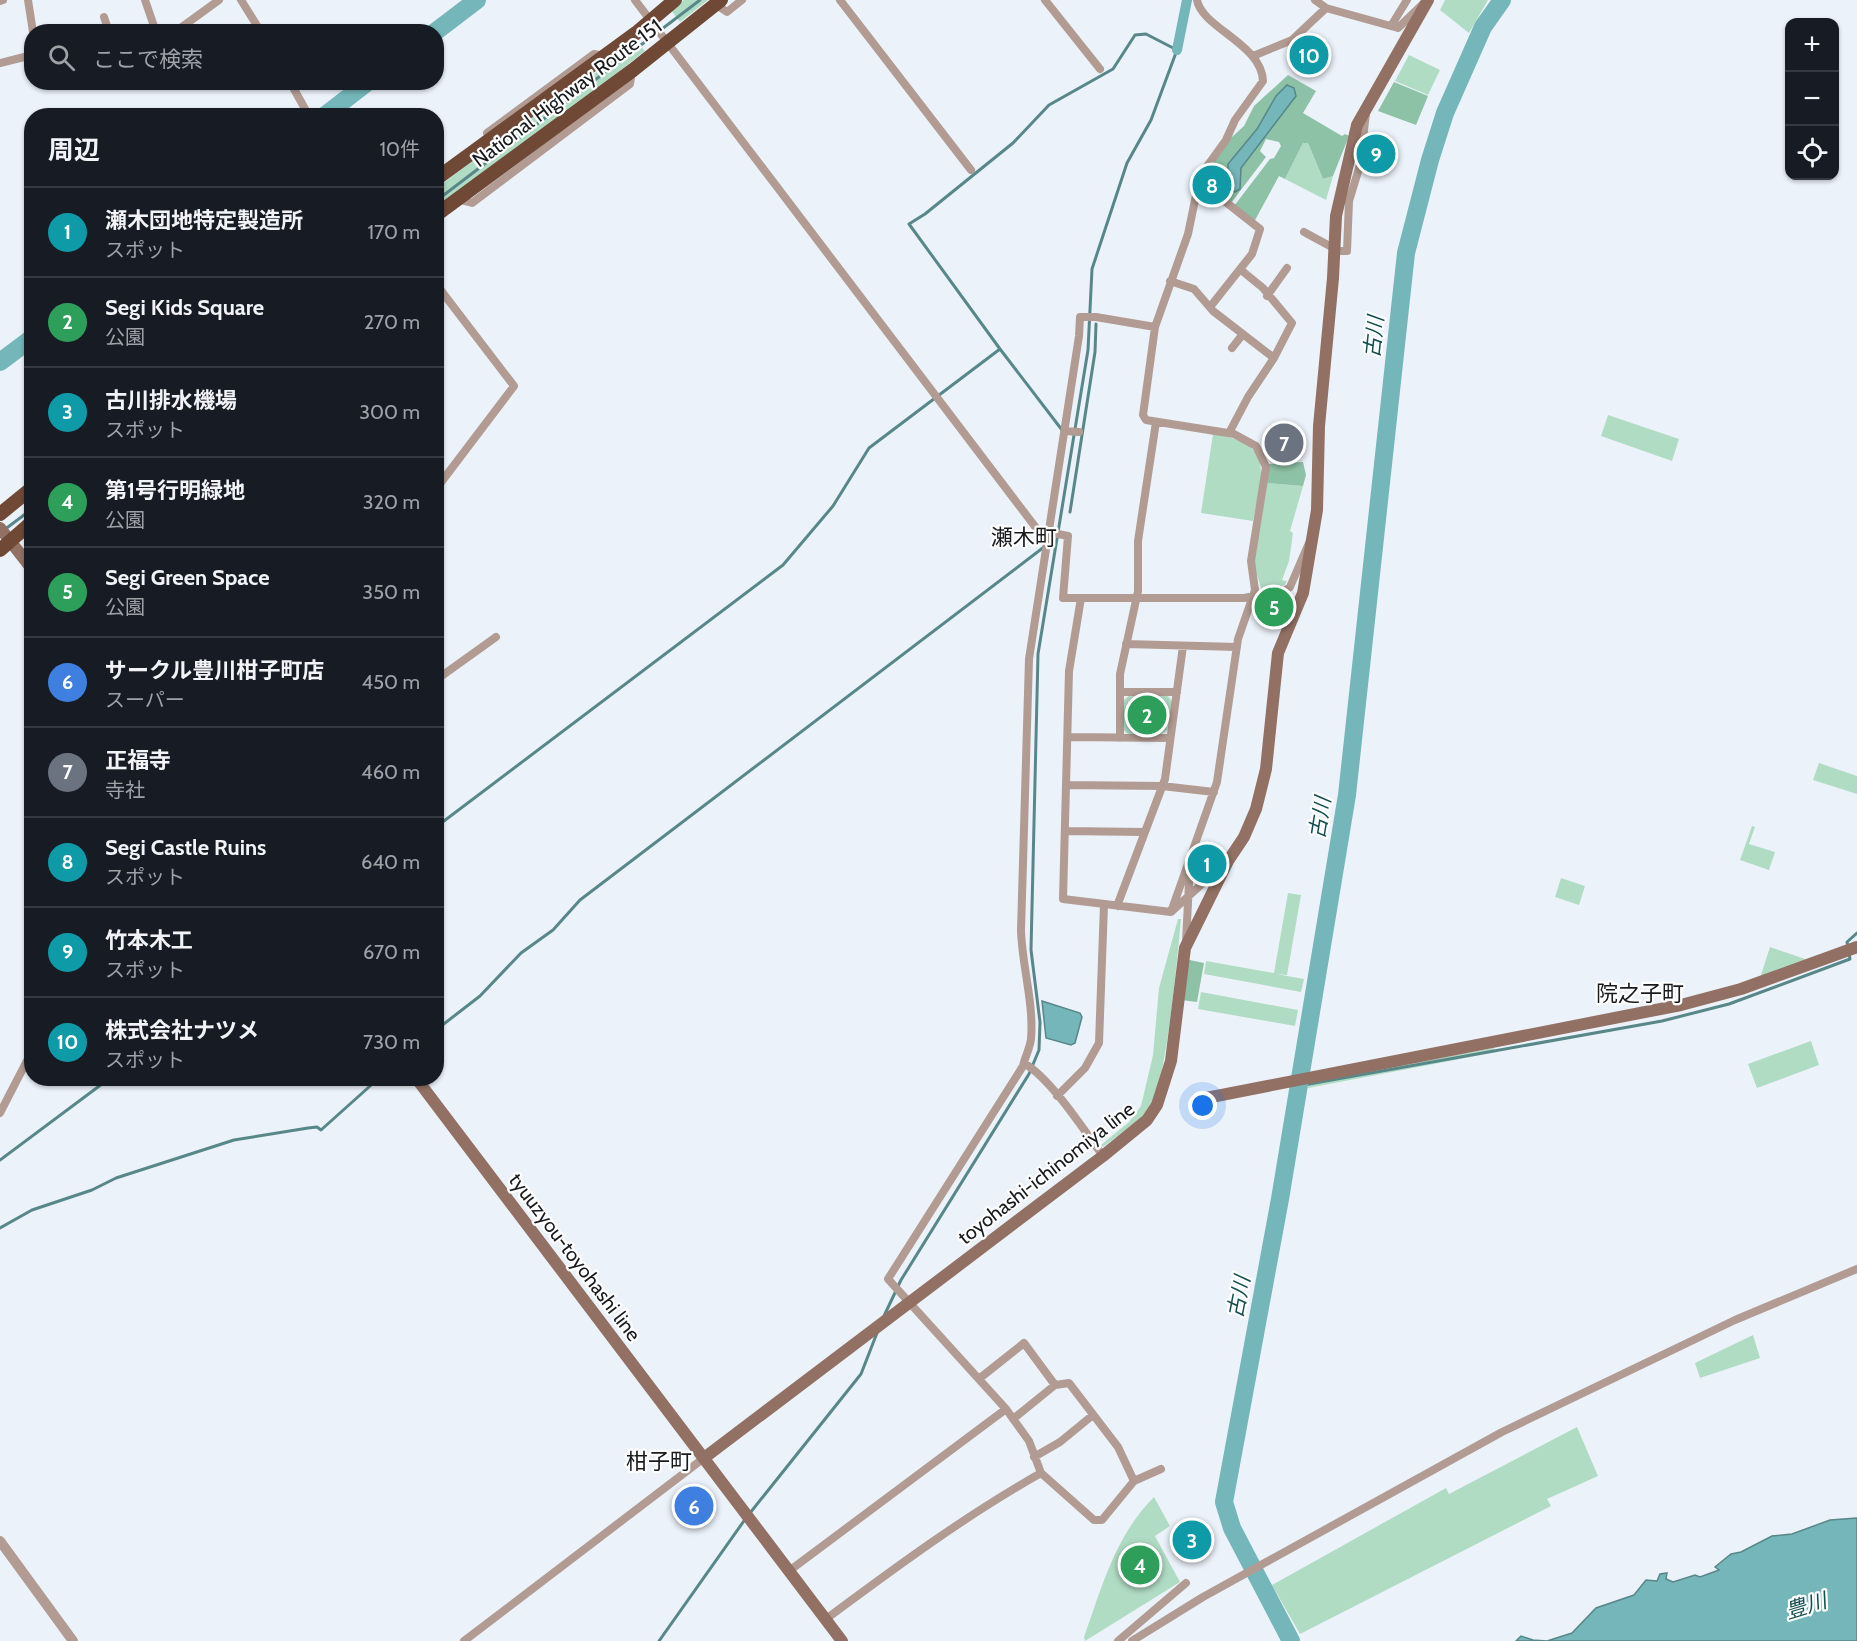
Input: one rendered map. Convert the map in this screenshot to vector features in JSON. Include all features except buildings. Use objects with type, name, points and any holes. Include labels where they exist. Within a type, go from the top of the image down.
[{"type":"highway","name":"National Highway Route 151","points":[[444,173],[604,56],[675,0]]},
{"type":"highway","name":"National Highway Route 151","points":[[444,209],[633,70],[718,2]]},
{"type":"highway","points":[[0,514],[24,494]]},
{"type":"highway","points":[[3,536],[24,526]]},
{"type":"main road","name":"toyohashi-ichinomiya line","points":[[704,1458],[880,1326],[905,1298],[1103,1156],[1147,1120],[1157,1105],[1171,1061],[1185,948],[1228,861],[1249,827],[1260,792],[1270,734],[1278,653],[1303,593],[1317,510],[1319,426],[1336,216],[1355,131],[1428,0]]},
{"type":"main road","points":[[3,536],[24,560]]},
{"type":"main road","points":[[1196,1100],[1681,1005],[1741,989],[1857,947]]},
{"type":"main road","name":"tyuuzyou-toyohashi line","points":[[422,1086],[704,1458]]},
{"type":"main road","points":[[704,1458],[842,1641]]},
{"type":"street","points":[[28,0],[32,24]]},
{"type":"street","points":[[145,0],[153,24]]},
{"type":"street","points":[[186,24],[219,0]]},
{"type":"street","points":[[241,0],[256,24]]},
{"type":"street","points":[[635,0],[934,396],[1050,539]]},
{"type":"street","points":[[718,2],[727,12],[742,0]]},
{"type":"street","points":[[840,0],[971,170]]},
{"type":"street","points":[[1045,0],[1100,69]]},
{"type":"street","points":[[1171,912],[1214,792],[1237,646],[1255,590],[1251,561],[1266,467],[1256,446],[1229,433],[1156,422],[1146,420],[1143,416],[1155,327],[1188,234],[1199,181],[1205,167],[1226,140],[1234,120],[1261,87],[1263,76],[1253,56],[1206,15],[1197,0]]},
{"type":"street","points":[[1315,0],[1326,8],[1398,28],[1428,0]]},
{"type":"street","points":[[1391,26],[1407,0]]},
{"type":"street","points":[[1253,56],[1292,40],[1326,8]]},
{"type":"street","points":[[104,17],[106,24]]},
{"type":"street","points":[[444,165],[594,54],[604,56]]},
{"type":"street","points":[[0,63],[24,57]]},
{"type":"street","points":[[294,90],[305,108]]},
{"type":"street","points":[[1199,181],[1260,229],[1252,254],[1210,307]]},
{"type":"street","points":[[1304,232],[1334,247]]},
{"type":"street","points":[[1267,296],[1287,268]]},
{"type":"street","points":[[1229,433],[1248,396],[1274,358],[1292,323],[1267,296],[1263,288],[1241,270]]},
{"type":"street","points":[[1170,281],[1194,289],[1210,307],[1274,358]]},
{"type":"street","points":[[444,294],[514,386],[444,478]]},
{"type":"street","points":[[1155,327],[1096,317],[1080,317],[1067,431],[1028,669],[1021,939],[1031,1020],[1029,1066],[888,1279],[1006,1409],[1029,1441],[1041,1473],[1094,1520],[1102,1520],[1134,1481],[1161,1469]]},
{"type":"street","points":[[1232,348],[1243,334]]},
{"type":"street","points":[[1120,738],[1120,692],[1126,644],[1136,598],[1138,541],[1156,422]]},
{"type":"street","points":[[1067,431],[1079,432]]},
{"type":"street","points":[[1050,539],[1068,538],[1059,598],[1253,597],[1286,590],[1290,587],[1310,542]]},
{"type":"street","points":[[1081,598],[1069,671],[1063,899],[1171,912],[1228,861]]},
{"type":"street","points":[[444,674],[496,637]]},
{"type":"street","points":[[1126,644],[1237,646]]},
{"type":"street","points":[[1117,906],[1162,786],[1184,646]]},
{"type":"street","points":[[1120,692],[1177,692]]},
{"type":"street","points":[[1068,737],[1170,738]]},
{"type":"street","points":[[1066,785],[1162,786],[1214,792]]},
{"type":"street","points":[[1065,831],[1144,832]]},
{"type":"street","points":[[1185,948],[1190,857]]},
{"type":"street","points":[[1058,1096],[1085,1068],[1099,1043],[1104,905]]},
{"type":"street","points":[[0,1113],[24,1066]]},
{"type":"street","points":[[1029,1066],[1058,1096],[1103,1156]]},
{"type":"street","points":[[1132,1641],[1203,1597],[1502,1432],[1735,1320],[1857,1269]]},
{"type":"street","points":[[980,1378],[1024,1343],[1056,1385]]},
{"type":"street","points":[[1013,1419],[1056,1385],[1069,1383],[1118,1447],[1134,1481]]},
{"type":"street","points":[[789,1571],[1006,1409]]},
{"type":"street","points":[[1034,1456],[1060,1442],[1093,1415]]},
{"type":"street","points":[[464,1641],[704,1458]]},
{"type":"street","points":[[826,1619],[918,1550],[993,1500],[1041,1473]]},
{"type":"street","points":[[0,1541],[73,1641]]},
{"type":"street","points":[[1118,1641],[1186,1583]]},
{"type":"green space","points":[[684,0],[708,0],[680,22],[671,10]]},
{"type":"green space","points":[[1445,0],[1488,0],[1469,33],[1440,10]]},
{"type":"green space","points":[[636,41],[645,51],[500,164],[444,202],[444,183],[554,99],[590,77]]},
{"type":"green space","points":[[1409,55],[1440,70],[1428,95],[1395,81]]},
{"type":"green space","points":[[1288,75],[1316,91],[1303,113],[1342,136],[1345,134],[1349,136],[1333,176],[1323,179],[1308,143],[1303,143],[1285,179],[1279,176],[1254,222],[1234,206],[1270,159],[1274,158],[1281,146],[1279,142],[1266,139],[1260,151],[1266,157],[1231,203],[1204,181],[1204,177],[1222,146],[1244,126],[1254,106]]},
{"type":"green space","points":[[1394,82],[1428,96],[1416,125],[1378,111]]},
{"type":"green space","points":[[1303,143],[1308,143],[1323,179],[1333,176],[1326,200],[1285,179]]},
{"type":"green space","points":[[1608,415],[1679,439],[1672,461],[1601,436]]},
{"type":"green space","points":[[1213,434],[1247,445],[1256,453],[1261,475],[1253,521],[1201,513]]},
{"type":"green space","points":[[1303,462],[1306,475],[1303,486],[1267,483],[1269,464]]},
{"type":"green space","points":[[1267,483],[1303,486],[1290,531],[1293,533],[1289,561],[1282,580],[1287,581],[1285,585],[1262,591],[1254,565]]},
{"type":"green space","points":[[1286,594],[1279,612],[1257,602],[1259,601]]},
{"type":"green space","points":[[1130,695],[1167,695],[1172,701],[1168,730],[1161,734],[1128,734],[1123,729],[1124,700]]},
{"type":"green space","points":[[1819,763],[1857,776],[1857,794],[1813,780]]},
{"type":"green space","points":[[1752,826],[1755,827],[1749,844],[1775,852],[1769,870],[1740,860]]},
{"type":"green space","points":[[1561,878],[1585,886],[1579,905],[1555,897]]},
{"type":"green space","points":[[1288,893],[1301,895],[1287,975],[1276,974],[1304,979],[1301,992],[1204,974],[1206,961],[1274,973]]},
{"type":"green space","points":[[1178,919],[1181,919],[1170,1019],[1161,1076],[1155,1097],[1144,1114],[1103,1147],[1101,1145],[1129,1122],[1141,1106],[1153,1055],[1159,988]]},
{"type":"green space","points":[[1770,947],[1811,961],[1760,978]]},
{"type":"green space","points":[[1185,959],[1204,963],[1197,1002],[1181,1000]]},
{"type":"green space","points":[[1201,992],[1298,1010],[1295,1026],[1198,1009]]},
{"type":"green space","points":[[1811,1041],[1819,1065],[1757,1088],[1748,1064]]},
{"type":"green space","points":[[1493,1048],[1497,1052],[1308,1088],[1308,1083]]},
{"type":"green space","points":[[1753,1335],[1760,1358],[1700,1378],[1695,1363]]},
{"type":"green space","points":[[1577,1427],[1598,1476],[1547,1499],[1551,1506],[1300,1634],[1272,1585],[1446,1488],[1449,1494]]},
{"type":"green space","points":[[1154,1497],[1170,1526],[1155,1536],[1180,1582],[1085,1641],[1084,1637],[1097,1600],[1119,1545],[1129,1528]]},
{"type":"water","points":[[1287,85],[1294,88],[1296,96],[1241,168],[1240,189],[1235,192],[1228,185],[1228,164],[1257,129],[1276,96]]},
{"type":"water","points":[[1042,1001],[1080,1013],[1082,1017],[1075,1043],[1071,1045],[1046,1038]]},
{"type":"water","name":"豊川","points":[[1857,1518],[1857,1641],[1547,1641],[1572,1633],[1596,1608],[1634,1595],[1646,1580],[1657,1581],[1660,1574],[1667,1573],[1666,1579],[1673,1582],[1695,1575],[1700,1577],[1719,1570],[1715,1567],[1731,1554],[1741,1552],[1772,1536],[1792,1534],[1830,1520]]},
{"type":"water","points":[[1521,1636],[1547,1641],[1516,1641]]},
{"type":"waterway","points":[[444,25],[477,0]]},
{"type":"waterway","points":[[444,195],[700,0]]},
{"type":"waterway","points":[[1177,50],[1187,0]]},
{"type":"waterway","name":"古川","points":[[1291,1641],[1232,1528],[1224,1502],[1280,1199],[1347,795],[1406,253],[1430,160],[1445,113],[1483,27],[1502,0]]},
{"type":"waterway","points":[[444,821],[783,565],[833,506],[869,448],[1000,349],[909,224],[925,214],[1013,143],[1049,105],[1113,69],[1135,35],[1146,34],[1177,50],[1151,120],[1127,163],[1092,269],[1088,350],[1038,654],[1031,950],[1040,1022],[1039,1050],[1029,1074],[901,1280],[884,1316]]},
{"type":"waterway","points":[[334,108],[358,90]]},
{"type":"waterway","points":[[1070,512],[1095,352],[1096,324]]},
{"type":"waterway","points":[[0,362],[24,344]]},
{"type":"waterway","points":[[1000,349],[1062,430]]},
{"type":"waterway","points":[[4,530],[24,515]]},
{"type":"waterway","points":[[444,1024],[480,996],[521,953],[553,930],[580,900],[1044,547]]},
{"type":"waterway","points":[[1848,947],[1847,942],[1857,933]]},
{"type":"waterway","points":[[1298,1086],[1662,1021],[1729,1004],[1850,959],[1849,954]]},
{"type":"waterway","points":[[0,1160],[99,1086]]},
{"type":"waterway","points":[[0,1228],[32,1210],[92,1190],[116,1178],[234,1140],[308,1128],[317,1127],[321,1130],[370,1086]]},
{"type":"waterway","points":[[750,1513],[861,1374],[877,1333]]},
{"type":"waterway","points":[[659,1641],[746,1518]]},
{"type":"place","name":"株式会社ナツメ","points":[[1309,55]]},
{"type":"place","name":"竹本木工","points":[[1376,154]]},
{"type":"place","name":"Segi Castle Ruins","points":[[1212,185]]},
{"type":"place","name":"正福寺","points":[[1284,443]]},
{"type":"place","name":"Segi Green Space","points":[[1274,607]]},
{"type":"place","name":"Segi Kids Square","points":[[1147,715]]},
{"type":"place","name":"瀬木団地特定製造所","points":[[1207,864]]},
{"type":"place","name":"サークル豊川柑子町店","points":[[694,1506]]},
{"type":"place","name":"古川排水機場","points":[[1192,1540]]},
{"type":"place","name":"第1号行明緑地","points":[[1140,1565]]},
{"type":"district","name":"瀬木町","points":[[1024,537]]},
{"type":"district","name":"院之子町","points":[[1640,993]]},
{"type":"district","name":"柑子町","points":[[659,1461]]}]
